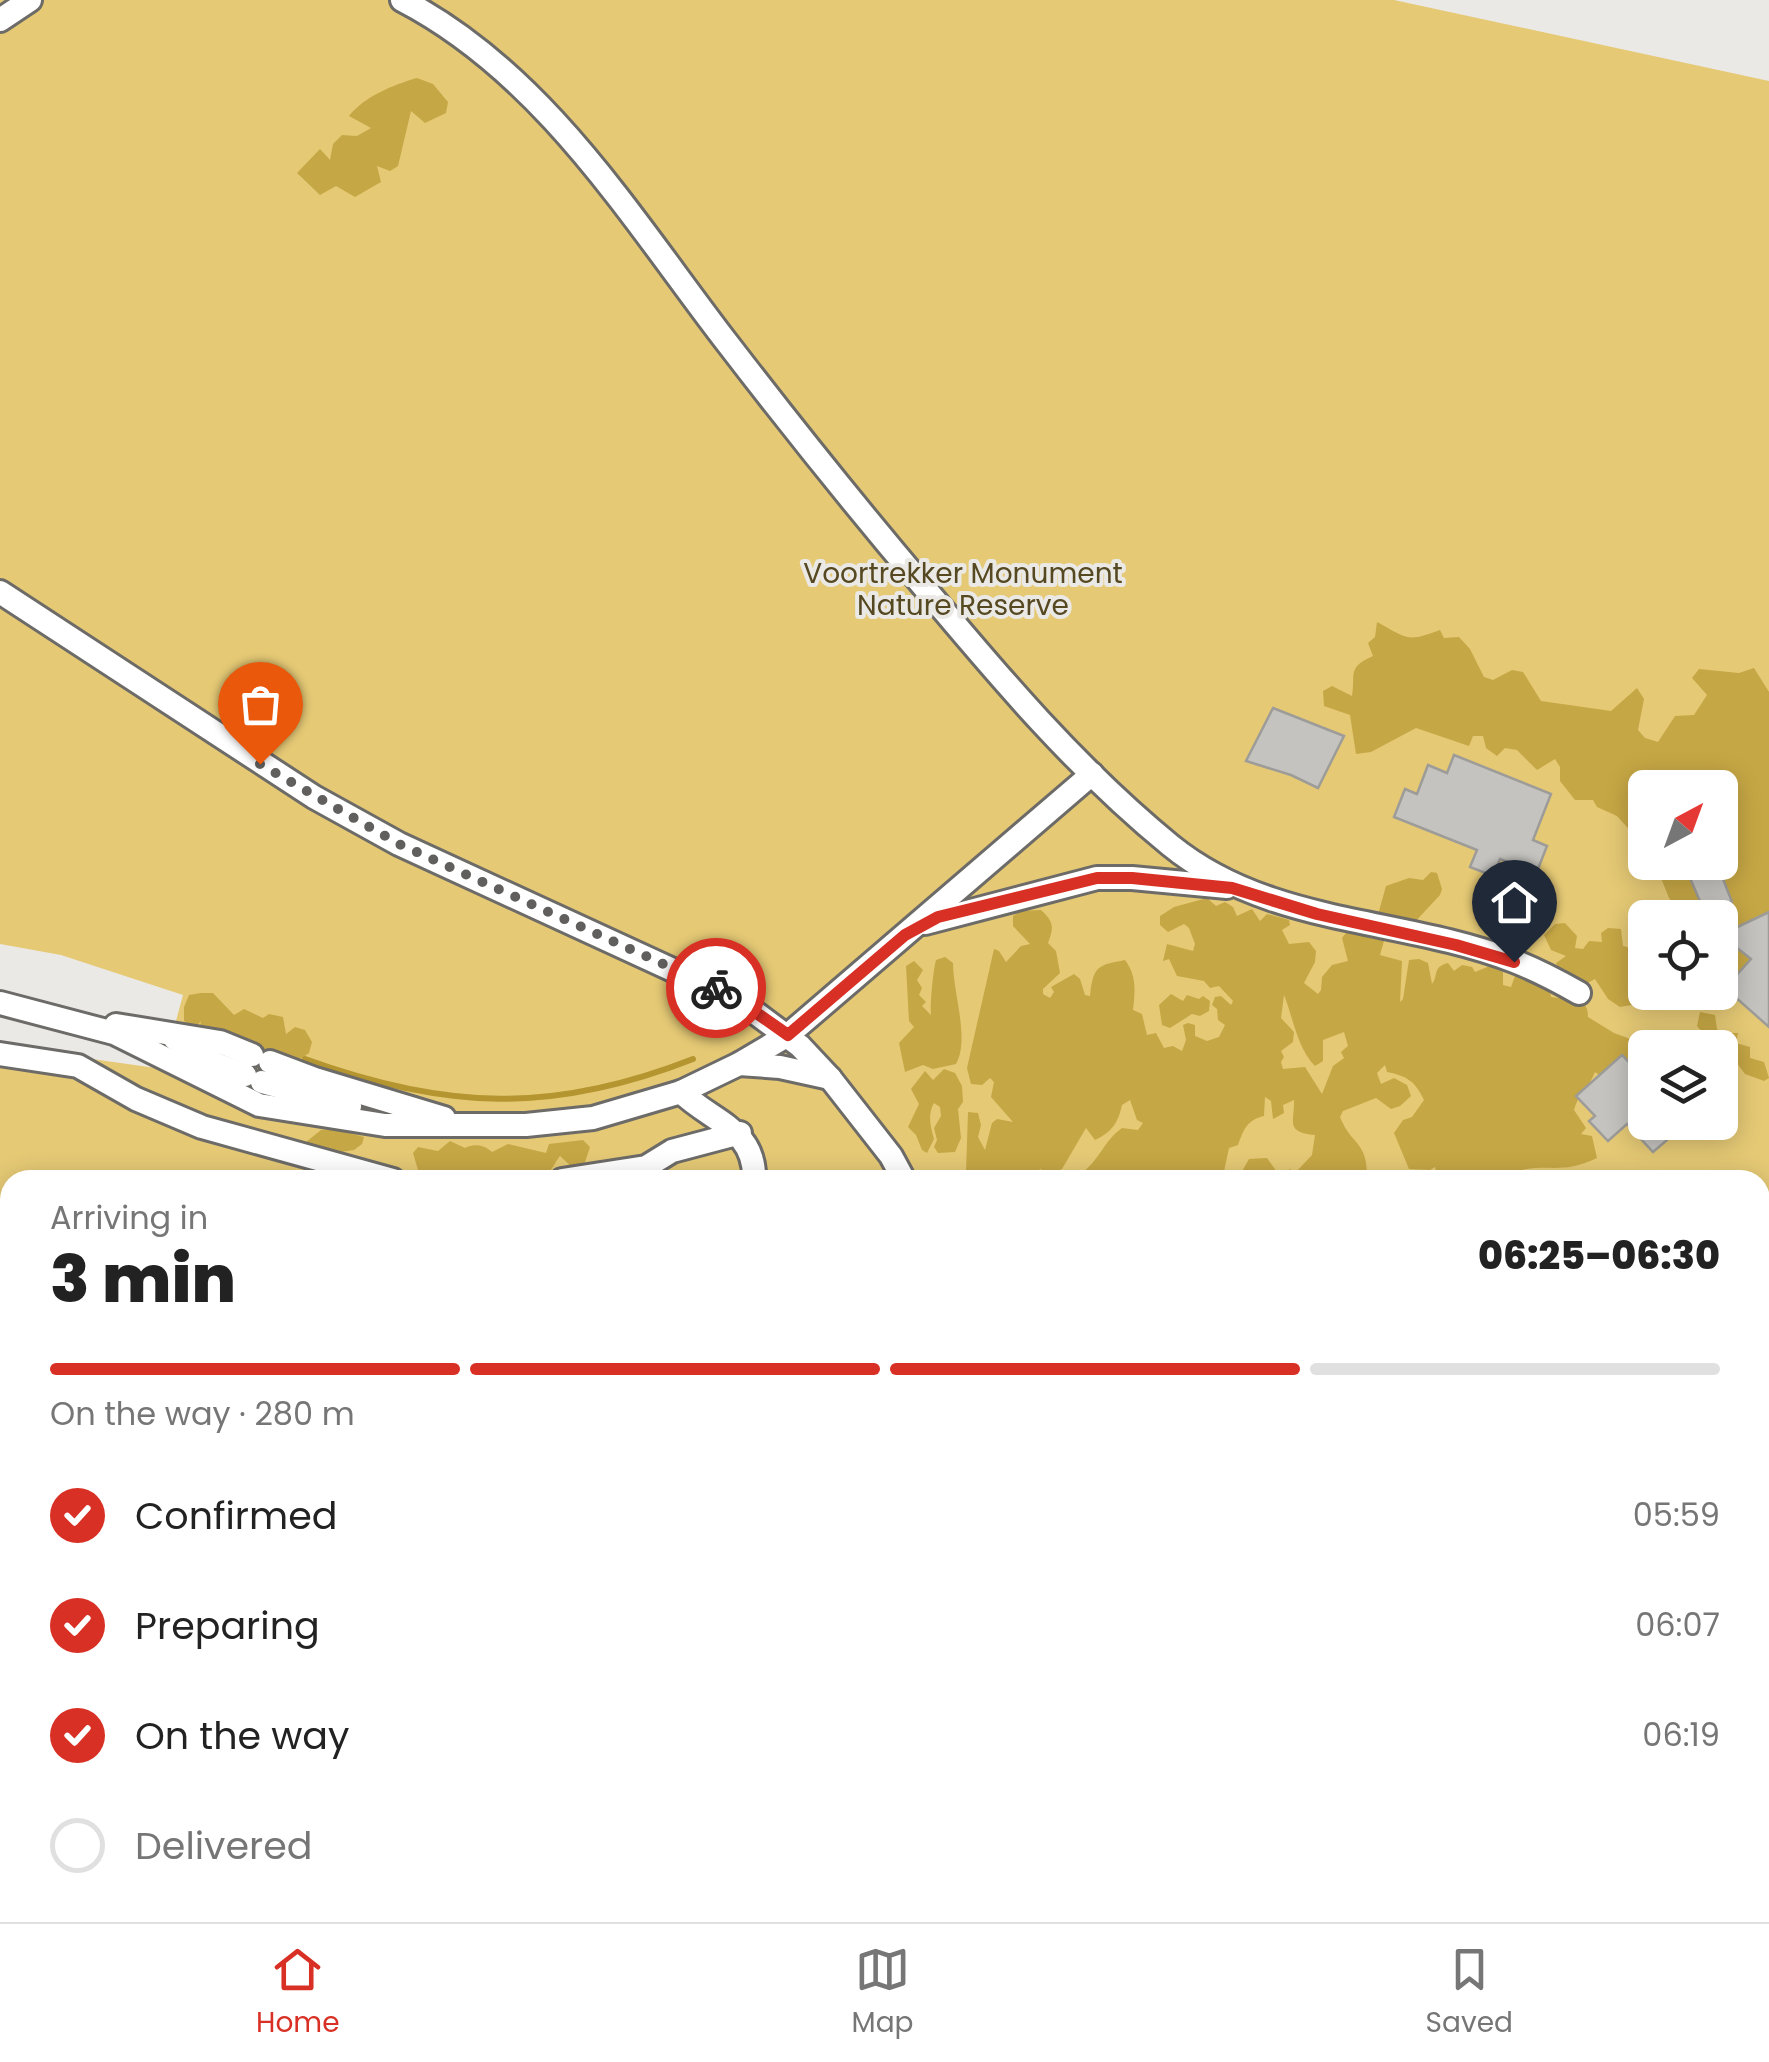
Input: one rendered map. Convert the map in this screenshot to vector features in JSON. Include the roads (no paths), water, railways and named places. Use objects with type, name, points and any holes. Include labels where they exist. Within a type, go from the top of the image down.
[{"type":"street","points":[[0,20],[30,0]]},
{"type":"street","points":[[402,0],[480,52],[523,89],[570,139],[775,406],[1014,696],[1125,806],[1192,861],[1254,893],[1317,914],[1496,955],[1579,993]]},
{"type":"street","points":[[0,592],[314,797],[399,844],[738,1000],[788,1035],[830,1078],[899,1170]]},
{"type":"street","points":[[0,1002],[114,1034],[259,1106],[385,1125],[526,1125],[593,1118],[681,1092],[740,1064],[788,1035],[1092,774]]},
{"type":"street","points":[[905,935],[938,917],[1097,878],[1176,881],[1254,893]]},
{"type":"street","points":[[0,1002],[172,1037],[220,1042],[257,1068],[476,1126]]},
{"type":"street","points":[[0,1054],[78,1066],[136,1099],[202,1126],[358,1170]]},
{"type":"street","points":[[740,1064],[780,1067],[830,1078]]},
{"type":"street","points":[[681,1092],[700,1110],[740,1132],[754,1170]]},
{"type":"street","points":[[627,1170],[646,1167],[672,1151],[740,1132]]},
{"type":"waterway","points":[[305,1059],[405,1088],[499,1099],[593,1089],[693,1059]]},
{"type":"park label","name":"Voortrekker Monument Nature Reserve","points":[[963,589]]}]
